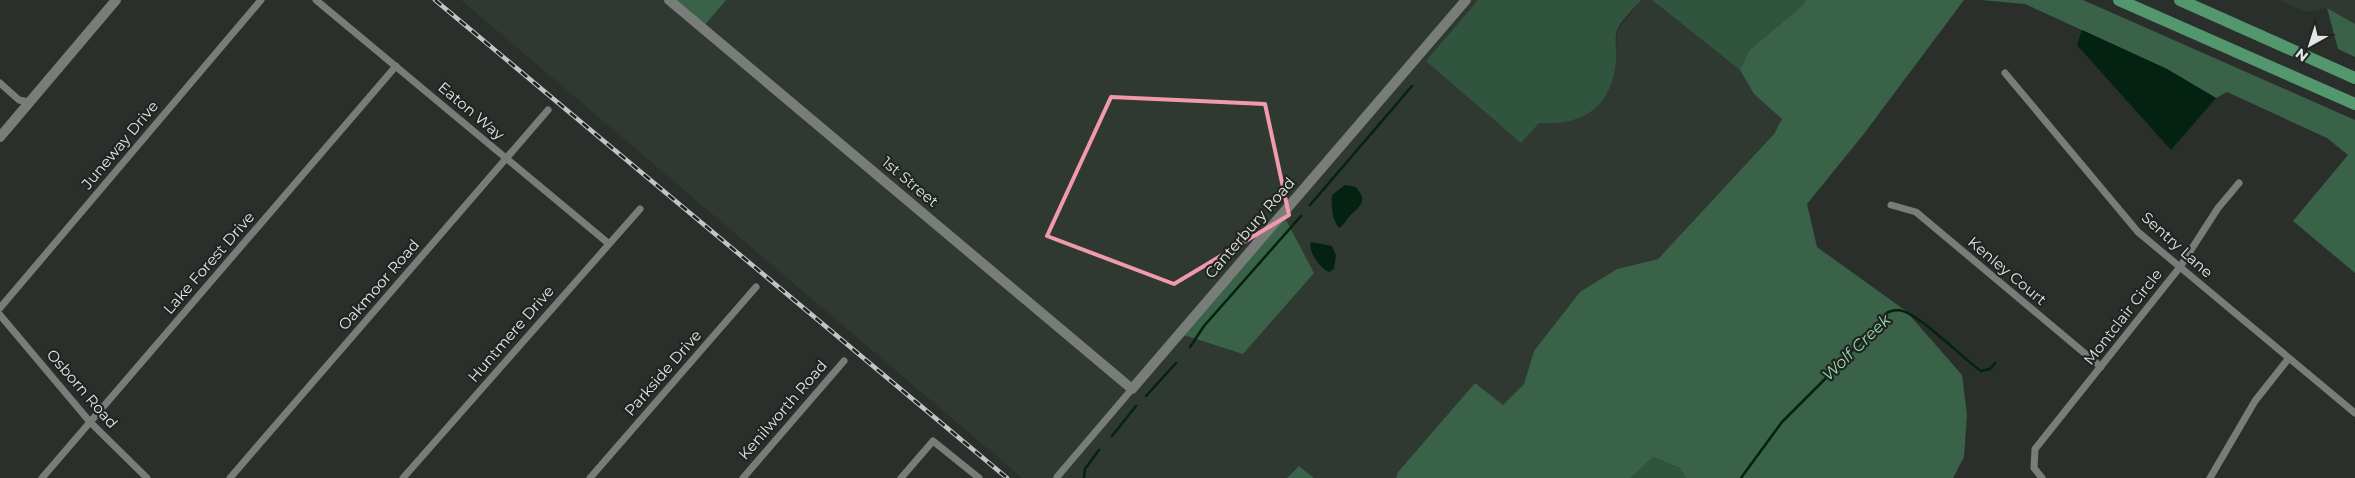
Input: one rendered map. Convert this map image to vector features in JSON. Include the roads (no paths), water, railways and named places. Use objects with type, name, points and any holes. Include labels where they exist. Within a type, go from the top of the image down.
[{"type":"highway","points":[[2119,0],[2355,104]]},
{"type":"highway","points":[[2180,0],[2355,78]]},
{"type":"street","points":[[0,137],[116,0]]},
{"type":"street","name":"Juneway Drive","points":[[0,308],[260,0]]},
{"type":"street","name":"Eaton Way","points":[[316,0],[608,243]]},
{"type":"street","name":"1st Street","points":[[669,0],[1132,389]]},
{"type":"street","name":"Canterbury Road","points":[[1057,477],[1466,0]]},
{"type":"street","name":"Lake Forest Drive","points":[[42,478],[396,66]]},
{"type":"street","name":"Sentry Lane","points":[[2005,73],[2138,232],[2355,413]]},
{"type":"street","points":[[0,83],[20,100],[29,102]]},
{"type":"street","name":"Oakmoor Road","points":[[230,478],[548,110]]},
{"type":"street","name":"Montclair Circle","points":[[2042,478],[2034,468],[2034,449],[2180,267],[2218,208],[2239,183]]},
{"type":"street","name":"Kenley Court","points":[[1891,205],[1916,212],[2101,367]]},
{"type":"street","name":"Huntmere Drive","points":[[403,478],[640,208]]},
{"type":"street","name":"Parkside Drive","points":[[590,478],[756,287]]},
{"type":"street","name":"Osborn Road","points":[[0,315],[90,422],[147,478]]},
{"type":"street","points":[[2210,478],[2255,401],[2289,358]]},
{"type":"street","name":"Kenilworth Road","points":[[743,478],[844,361]]},
{"type":"street","points":[[901,478],[934,441],[979,478]]},
{"type":"waterway","points":[[1310,205],[1412,86]]},
{"type":"waterway","points":[[1190,347],[1204,326],[1301,216]]},
{"type":"waterway","name":"Wolf Creek","points":[[1741,478],[1782,422],[1888,312],[1899,310],[1917,319],[1981,371],[1990,369],[1995,363]]},
{"type":"waterway","points":[[1146,396],[1176,363]]},
{"type":"waterway","points":[[1112,436],[1136,406]]},
{"type":"waterway","points":[[1084,478],[1085,469],[1099,450]]},
{"type":"railway","points":[[435,0],[1007,478]]}]
